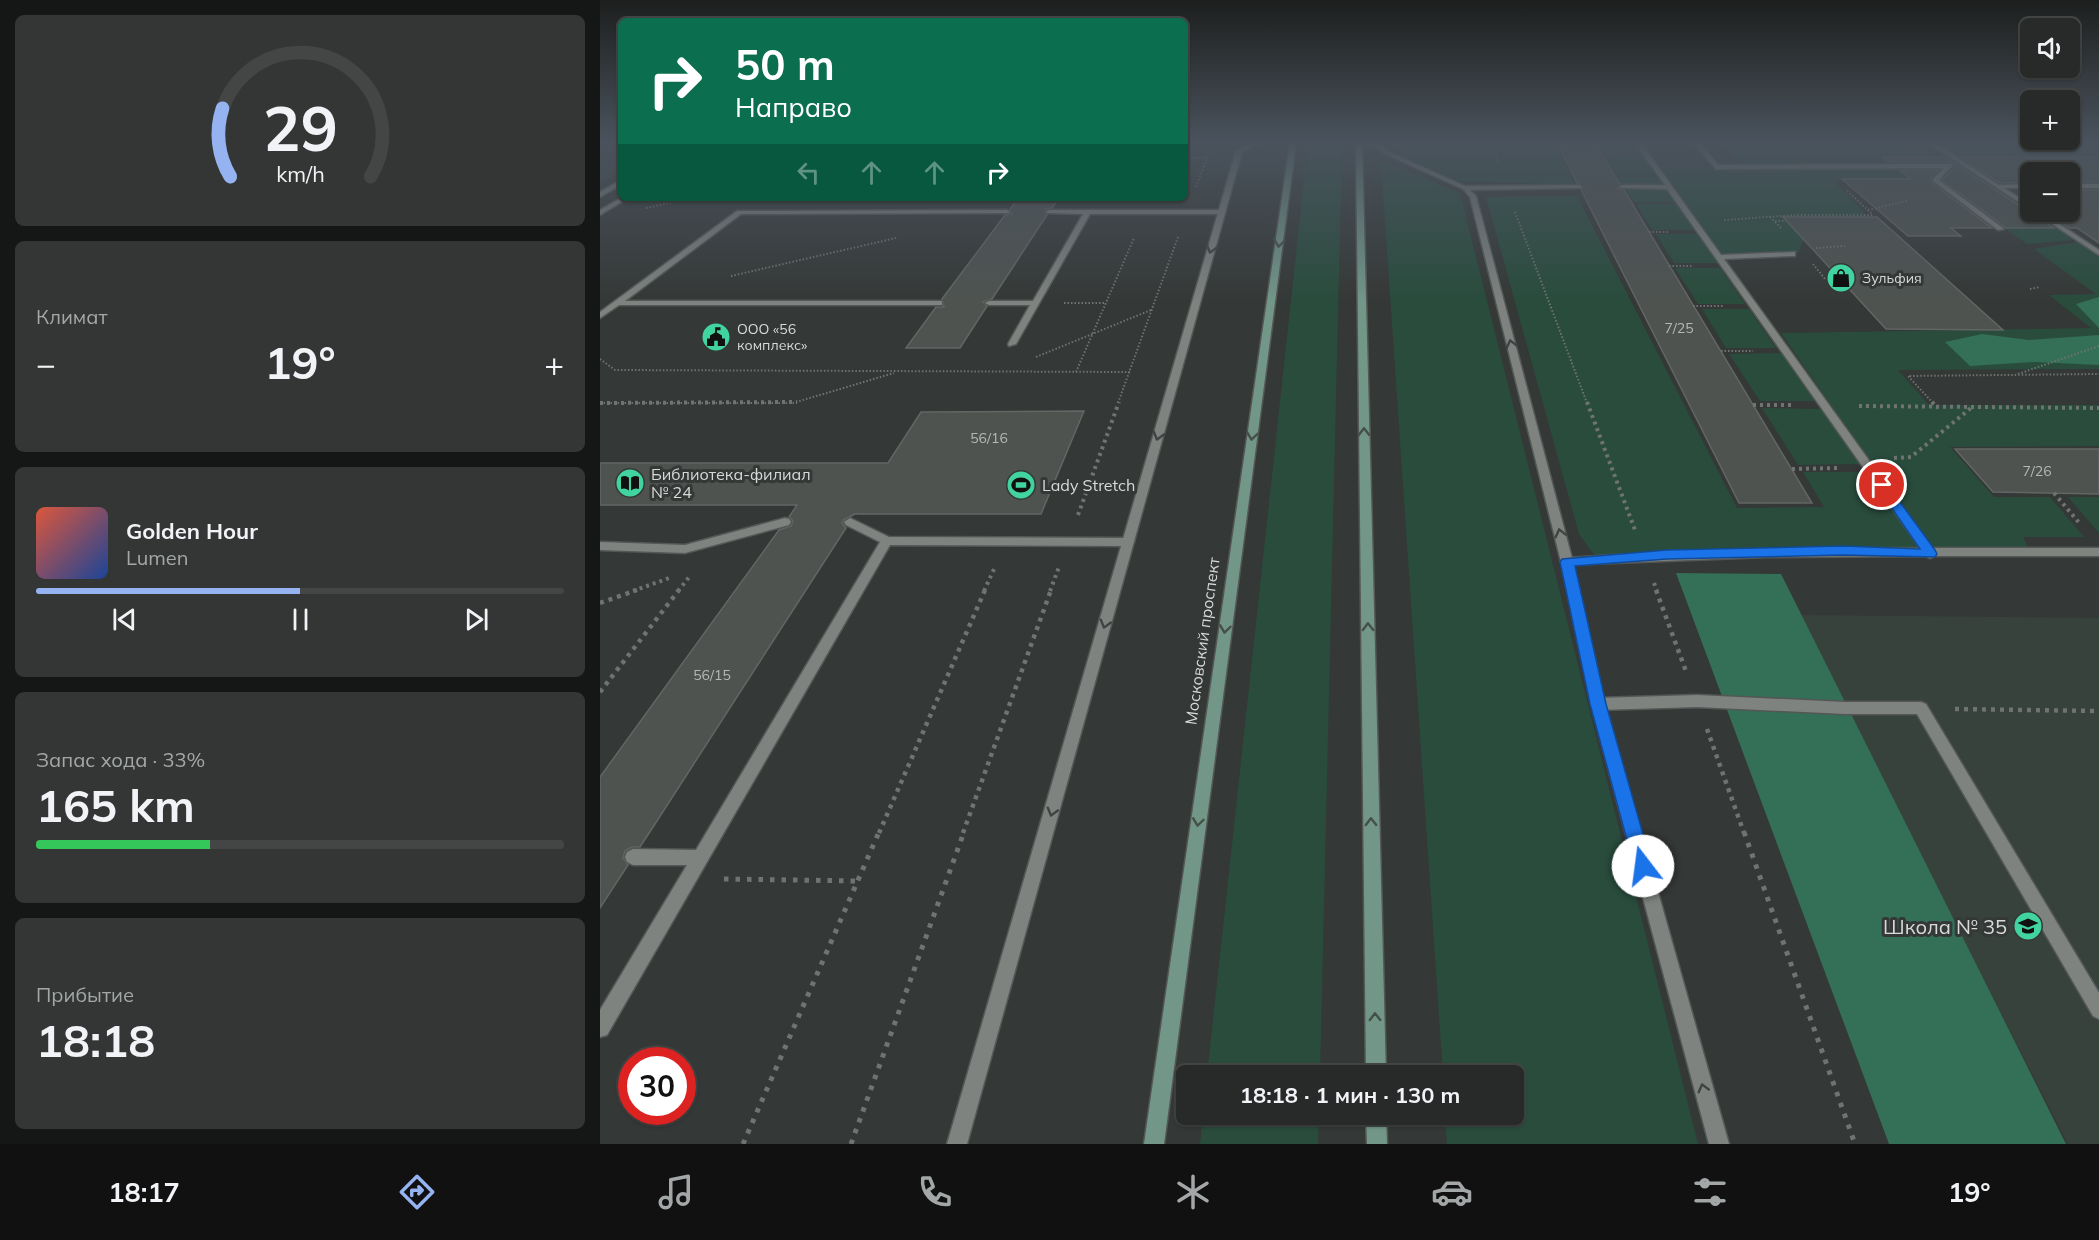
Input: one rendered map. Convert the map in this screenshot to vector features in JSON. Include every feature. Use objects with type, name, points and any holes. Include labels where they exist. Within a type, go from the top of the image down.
[{"type":"main road","name":"Московский проспект","points":[[1154,1144],[1286,196]]},
{"type":"main road","points":[[1360,196],[1376,1065]]},
{"type":"main road","points":[[1376,1125],[1377,1144]]},
{"type":"street","points":[[957,1144],[1226,196]]},
{"type":"street","points":[[1473,196],[1567,562],[1598,704],[1719,1144]]},
{"type":"street","points":[[1677,196],[1930,554]]},
{"type":"street","points":[[1957,196],[2000,229]]},
{"type":"street","points":[[600,213],[620,201]]},
{"type":"street","points":[[600,316],[739,212],[1007,212]]},
{"type":"street","points":[[1049,212],[1221,212]]},
{"type":"street","points":[[1012,344],[1088,212]]},
{"type":"street","points":[[2052,222],[2099,253]]},
{"type":"street","points":[[1719,256],[1792,254]]},
{"type":"street","points":[[617,303],[939,303]]},
{"type":"street","points":[[989,303],[1036,303]]},
{"type":"street","points":[[600,546],[685,549],[785,522]]},
{"type":"street","points":[[850,522],[887,541],[1128,542]]},
{"type":"street","points":[[600,1028],[887,541]]},
{"type":"street","points":[[1567,562],[1645,556],[1843,551],[1930,554],[2099,552]]},
{"type":"street","points":[[1598,704],[1697,701],[1845,708],[1921,708],[2099,1010]]},
{"type":"street","points":[[633,857],[701,858]]},
{"type":"path","points":[[851,1144],[1192,196]]},
{"type":"path","points":[[1510,196],[1645,556],[1855,1144]]},
{"type":"path","points":[[1693,220],[1761,219],[1796,215],[1873,215],[1853,196]]},
{"type":"path","points":[[650,207],[679,201]]},
{"type":"path","points":[[1868,210],[1907,201]]},
{"type":"path","points":[[1076,372],[1144,212]]},
{"type":"path","points":[[1774,221],[1786,221]]},
{"type":"path","points":[[724,278],[906,235]]},
{"type":"path","points":[[1825,279],[1841,278]]},
{"type":"path","points":[[2030,289],[2040,287]]},
{"type":"path","points":[[1036,303],[1106,303]]},
{"type":"path","points":[[1030,359],[1152,310]]},
{"type":"path","points":[[2014,375],[2099,346]]},
{"type":"path","points":[[600,359],[615,370],[1130,372]]},
{"type":"path","points":[[999,372],[1009,368]]},
{"type":"path","points":[[600,403],[793,403],[901,372]]},
{"type":"path","points":[[1938,408],[1908,376],[2099,374]]},
{"type":"path","points":[[1826,405],[2099,408]]},
{"type":"path","points":[[1864,459],[1911,458],[1971,408]]},
{"type":"path","points":[[1792,469],[1870,468]]},
{"type":"path","points":[[2054,493],[2084,529]]},
{"type":"path","points":[[743,1144],[1006,541]]},
{"type":"path","points":[[600,692],[695,569],[685,573]]},
{"type":"path","points":[[600,603],[674,577]]},
{"type":"path","points":[[1921,708],[2099,711]]},
{"type":"path","points":[[689,878],[858,881]]},
{"type":"shaded area","name":"Школа № 35","points":[[1797,615],[2099,618],[2099,1144],[2068,1144]]},
{"type":"green space","points":[[1302,196],[1341,196],[1320,1065],[1208,1065]]},
{"type":"green space","points":[[1383,196],[1461,196],[1698,1144],[1447,1144],[1446,1125],[1524,1125],[1524,1065],[1442,1065]]},
{"type":"green space","points":[[1577,196],[1737,508],[1824,507],[1803,472],[1867,472],[1921,548],[1725,550],[1595,556],[1579,534],[1486,197]]},
{"type":"green space","points":[[1630,196],[1672,196],[1677,202],[1634,202]]},
{"type":"green space","points":[[1680,196],[1849,196],[1868,217],[1784,217],[1803,239],[1799,252],[1722,254]]},
{"type":"green space","points":[[1959,196],[2009,196],[2020,204],[2020,222],[2047,222],[2074,240],[2027,244]]},
{"type":"green space","points":[[1636,204],[1678,204],[1695,230],[1652,230]]},
{"type":"green space","points":[[1656,234],[1697,234],[1718,263],[1674,263]]},
{"type":"green space","points":[[2078,242],[2099,256],[2099,369],[1898,370],[1929,405],[2099,405],[2099,446],[1950,447],[1994,497],[2050,497],[2084,537],[2023,537],[2029,549],[1930,548],[1781,333],[2091,328],[2049,295],[2096,294],[2034,249]]},
{"type":"green space","points":[[1675,268],[1720,268],[1745,304],[1698,304]]},
{"type":"green space","points":[[2099,297],[2099,328],[2076,304]]},
{"type":"green space","points":[[1702,309],[1749,309],[1776,348],[1726,348]]},
{"type":"green space","points":[[1982,334],[2029,340],[2099,335],[2099,365],[2036,362],[1970,366],[1945,342]]},
{"type":"green space","points":[[1782,353],[1816,401],[1760,401],[1729,354]]},
{"type":"green space","points":[[1762,408],[1821,409],[1861,464],[1798,465]]},
{"type":"green space","points":[[2068,497],[2099,497],[2099,533]]},
{"type":"green space","points":[[1676,573],[1781,574],[2066,1144],[1889,1144]]},
{"type":"green space","points":[[1202,1125],[1319,1125],[1318,1144],[1200,1144]]},
{"type":"building","points":[[1584,196],[1628,196],[1812,503],[1739,503]]},
{"type":"building","points":[[1862,196],[1950,196],[1992,228],[1951,228],[1961,236],[1908,236]]},
{"type":"building","points":[[1964,196],[2005,196],[2020,206],[2020,222],[2045,222],[2054,228],[2006,228]]},
{"type":"building","points":[[2080,196],[2099,196],[2099,243],[2077,228],[2069,228],[2060,222],[2080,222]]},
{"type":"building","points":[[1016,201],[1057,201],[1052,208],[1045,210],[1047,215],[992,299],[983,302],[987,306],[960,348],[906,348],[936,307],[944,307],[942,299],[1005,215],[1012,214],[1010,209]]},
{"type":"building","points":[[1783,217],[1877,217],[2003,330],[1886,329]]},
{"type":"building","points":[[1084,411],[1041,514],[855,514],[843,520],[842,523],[846,528],[640,847],[632,847],[625,851],[623,858],[628,865],[600,908],[600,777],[779,530],[791,526],[793,521],[789,517],[797,505],[600,505],[600,463],[888,463],[921,412]]},
{"type":"building","points":[[1955,449],[2099,449],[2099,494],[1993,492]]},
{"type":"place","name":"Зульфия","points":[[1841,278]]},
{"type":"place","name":"ООО «56 комплекс»","points":[[716,337]]},
{"type":"place","name":"Библиотека-филиал № 24","points":[[630,483]]},
{"type":"place","name":"Lady Stretch","points":[[1021,485]]},
{"type":"place","name":"Школа № 35","points":[[2028,926]]},
{"type":"route","points":[[1643,866],[1598,704],[1567,562],[1667,554],[1843,551],[1930,554],[1882,485]]}]
